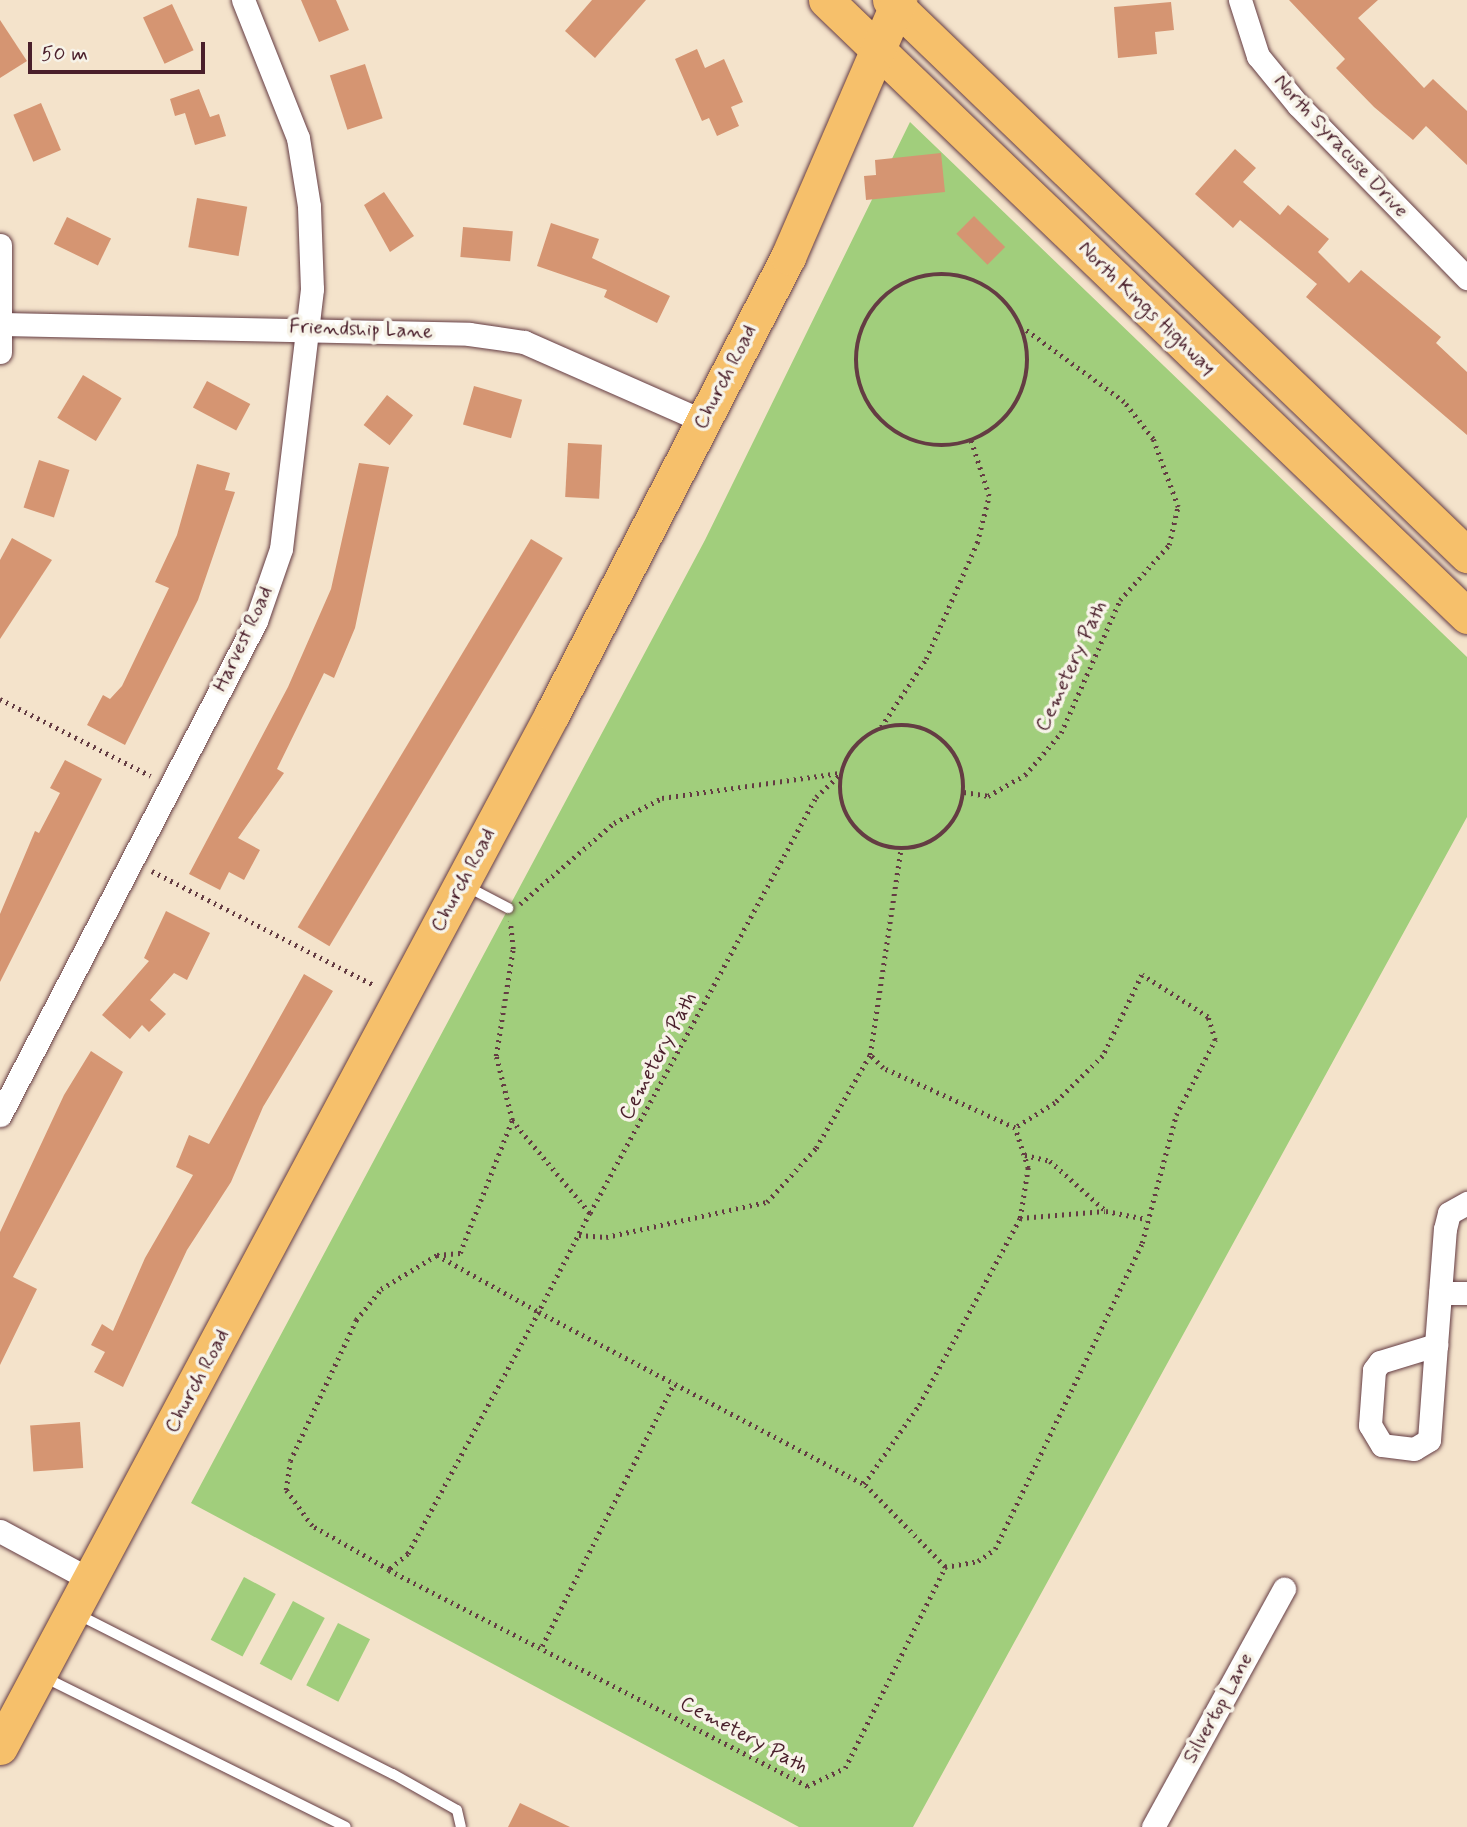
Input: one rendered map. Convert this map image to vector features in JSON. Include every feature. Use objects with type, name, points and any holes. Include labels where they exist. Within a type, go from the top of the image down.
[{"type":"main road","name":"North Kings Highway","points":[[826,0],[1467,616]]},
{"type":"main road","name":"North Kings Highway","points":[[895,2],[1467,555]]},
{"type":"main road","name":"Church Road","points":[[0,1746],[462,884],[788,257],[895,2]]},
{"type":"street","name":"Harvest Road","points":[[0,1115],[256,621],[281,549],[309,326],[309,206],[298,138],[243,0]]},
{"type":"street","name":"North Syracuse Drive","points":[[1240,0],[1258,57],[1297,105],[1467,278]]},
{"type":"street","points":[[0,245],[0,352]]},
{"type":"street","name":"Friendship Lane","points":[[2,324],[309,326],[524,342],[703,421]]},
{"type":"street","points":[[1436,1345],[1380,1362],[1374,1370],[1370,1425],[1382,1445],[1414,1449],[1429,1440],[1445,1229],[1450,1213],[1467,1203]]},
{"type":"street","points":[[1440,1293],[1467,1293]]},
{"type":"street","points":[[0,1531],[91,1580]]},
{"type":"street","name":"Silvertop Lane","points":[[1153,1827],[1284,1588]]},
{"type":"lane","points":[[462,884],[508,908]]},
{"type":"lane","points":[[73,1613],[393,1774],[457,1810],[461,1827]]},
{"type":"lane","points":[[39,1675],[346,1827]]},
{"type":"path","name":"Cemetery Path","points":[[389,1570],[408,1554],[816,797],[841,773],[849,754],[880,728],[926,659],[977,544],[989,496],[971,442],[942,446],[912,441],[880,419],[857,375],[857,345],[867,317],[886,294],[936,273],[988,286],[1023,328],[1124,402],[1153,439],[1178,508],[1169,545],[1120,600],[1061,733],[1025,775],[988,796],[964,792]]},
{"type":"path","points":[[971,442],[995,428],[1026,383],[1023,328]]},
{"type":"path","points":[[0,699],[170,786]]},
{"type":"path","points":[[590,1213],[512,1121],[496,1056],[513,949],[508,908],[531,900],[614,823],[662,798],[841,773],[840,794],[857,830],[874,842],[901,848],[932,841],[948,829],[964,792],[963,771],[940,737],[901,724],[880,728]]},
{"type":"path","points":[[579,1236],[606,1237],[767,1202],[816,1148],[870,1055],[901,848]]},
{"type":"path","points":[[132,861],[400,999]]},
{"type":"path","points":[[437,1255],[864,1484],[946,1567],[978,1560],[995,1549],[1142,1242],[1176,1115],[1214,1040],[1208,1017],[1142,975],[1103,1056],[1055,1103],[1015,1128]]},
{"type":"path","points":[[870,1055],[933,1097],[1015,1128]]},
{"type":"path","name":"Cemetery Path","points":[[512,1121],[460,1253],[437,1255],[381,1289],[356,1320],[290,1461],[286,1490],[312,1526],[389,1570],[542,1646],[807,1786],[845,1768],[946,1567]]},
{"type":"path","points":[[864,1484],[919,1405],[1020,1218],[1028,1168],[1015,1128]]},
{"type":"path","points":[[1024,1155],[1050,1161],[1106,1211]]},
{"type":"path","points":[[1020,1218],[1106,1211],[1146,1219]]},
{"type":"path","points":[[542,1646],[674,1383]]},
{"type":"green space","points":[[910,122],[1467,657],[1467,817],[913,1827],[799,1827],[191,1503],[705,540]]},
{"type":"green space","points":[[244,1577],[276,1594],[242,1657],[211,1640]]},
{"type":"green space","points":[[293,1601],[325,1618],[291,1681],[260,1664]]},
{"type":"green space","points":[[338,1623],[370,1639],[338,1702],[306,1685]]},
{"type":"building","points":[[301,0],[336,0],[349,30],[319,42]]},
{"type":"building","points":[[592,0],[646,0],[595,58],[565,31]]},
{"type":"building","points":[[1289,0],[1378,0],[1358,18],[1424,88],[1433,79],[1467,111],[1467,165],[1426,126],[1413,140],[1374,107],[1336,68],[1345,59]]},
{"type":"building","points":[[1171,2],[1174,30],[1155,32],[1157,54],[1118,58],[1114,7]]},
{"type":"building","points":[[172,4],[194,50],[165,64],[143,18]]},
{"type":"building","points":[[0,20],[27,61],[0,78]]},
{"type":"building","points":[[697,49],[705,68],[724,59],[743,102],[731,107],[739,126],[717,136],[709,118],[702,121],[675,59]]},
{"type":"building","points":[[365,64],[383,118],[347,130],[330,75]]},
{"type":"building","points":[[199,89],[210,117],[219,114],[226,136],[195,145],[185,113],[175,116],[170,99]]},
{"type":"building","points":[[41,103],[61,150],[33,162],[13,115]]},
{"type":"building","points":[[1235,149],[1256,168],[1243,182],[1280,215],[1288,205],[1329,239],[1318,252],[1349,283],[1361,270],[1441,337],[1436,343],[1467,372],[1467,435],[1306,297],[1317,284],[1240,220],[1233,228],[1195,194]]},
{"type":"building","points":[[941,153],[945,192],[866,200],[864,176],[876,175],[875,160]]},
{"type":"building","points":[[384,192],[414,236],[390,252],[364,205]]},
{"type":"building","points":[[197,198],[247,207],[239,256],[188,247]]},
{"type":"building","points":[[974,216],[1005,247],[987,265],[956,234]]},
{"type":"building","points":[[67,217],[111,238],[98,265],[54,244]]},
{"type":"building","points":[[551,223],[599,239],[592,258],[670,296],[657,323],[604,297],[607,290],[537,266]]},
{"type":"building","points":[[463,227],[513,231],[510,261],[460,257]]},
{"type":"building","points":[[83,375],[122,398],[96,441],[57,418]]},
{"type":"building","points":[[207,381],[250,404],[236,430],[193,407]]},
{"type":"building","points":[[474,386],[522,400],[511,438],[463,424]]},
{"type":"building","points":[[387,395],[413,415],[390,445],[364,425]]},
{"type":"building","points":[[568,443],[602,445],[599,499],[565,497]]},
{"type":"building","points":[[39,460],[69,470],[54,517],[24,508]]},
{"type":"building","points":[[359,463],[389,467],[355,628],[334,678],[324,673],[277,769],[284,773],[238,838],[260,850],[244,880],[229,872],[220,890],[189,874],[288,687],[331,589]]},
{"type":"building","points":[[197,464],[230,473],[225,490],[235,492],[198,600],[125,745],[87,725],[103,695],[110,699],[122,686],[169,588],[155,582],[177,535]]},
{"type":"building","points":[[12,538],[52,560],[0,639],[0,560]]},
{"type":"building","points":[[531,539],[563,558],[329,946],[298,927]]},
{"type":"building","points":[[65,760],[102,779],[0,982],[0,914],[35,831],[39,833],[60,793],[50,788]]},
{"type":"building","points":[[166,911],[210,933],[187,980],[174,973],[150,1000],[166,1014],[149,1032],[142,1025],[130,1039],[102,1015],[149,961],[144,958]]},
{"type":"building","points":[[304,974],[333,991],[263,1107],[231,1182],[187,1250],[123,1387],[94,1372],[105,1352],[91,1345],[102,1324],[113,1331],[145,1258],[193,1175],[176,1167],[189,1135],[209,1144]]},
{"type":"building","points":[[91,1051],[123,1072],[13,1277],[37,1289],[0,1365],[0,1232],[64,1095]]},
{"type":"building","points":[[80,1422],[83,1468],[33,1471],[30,1425]]},
{"type":"building","points":[[520,1803],[570,1827],[508,1827]]}]
